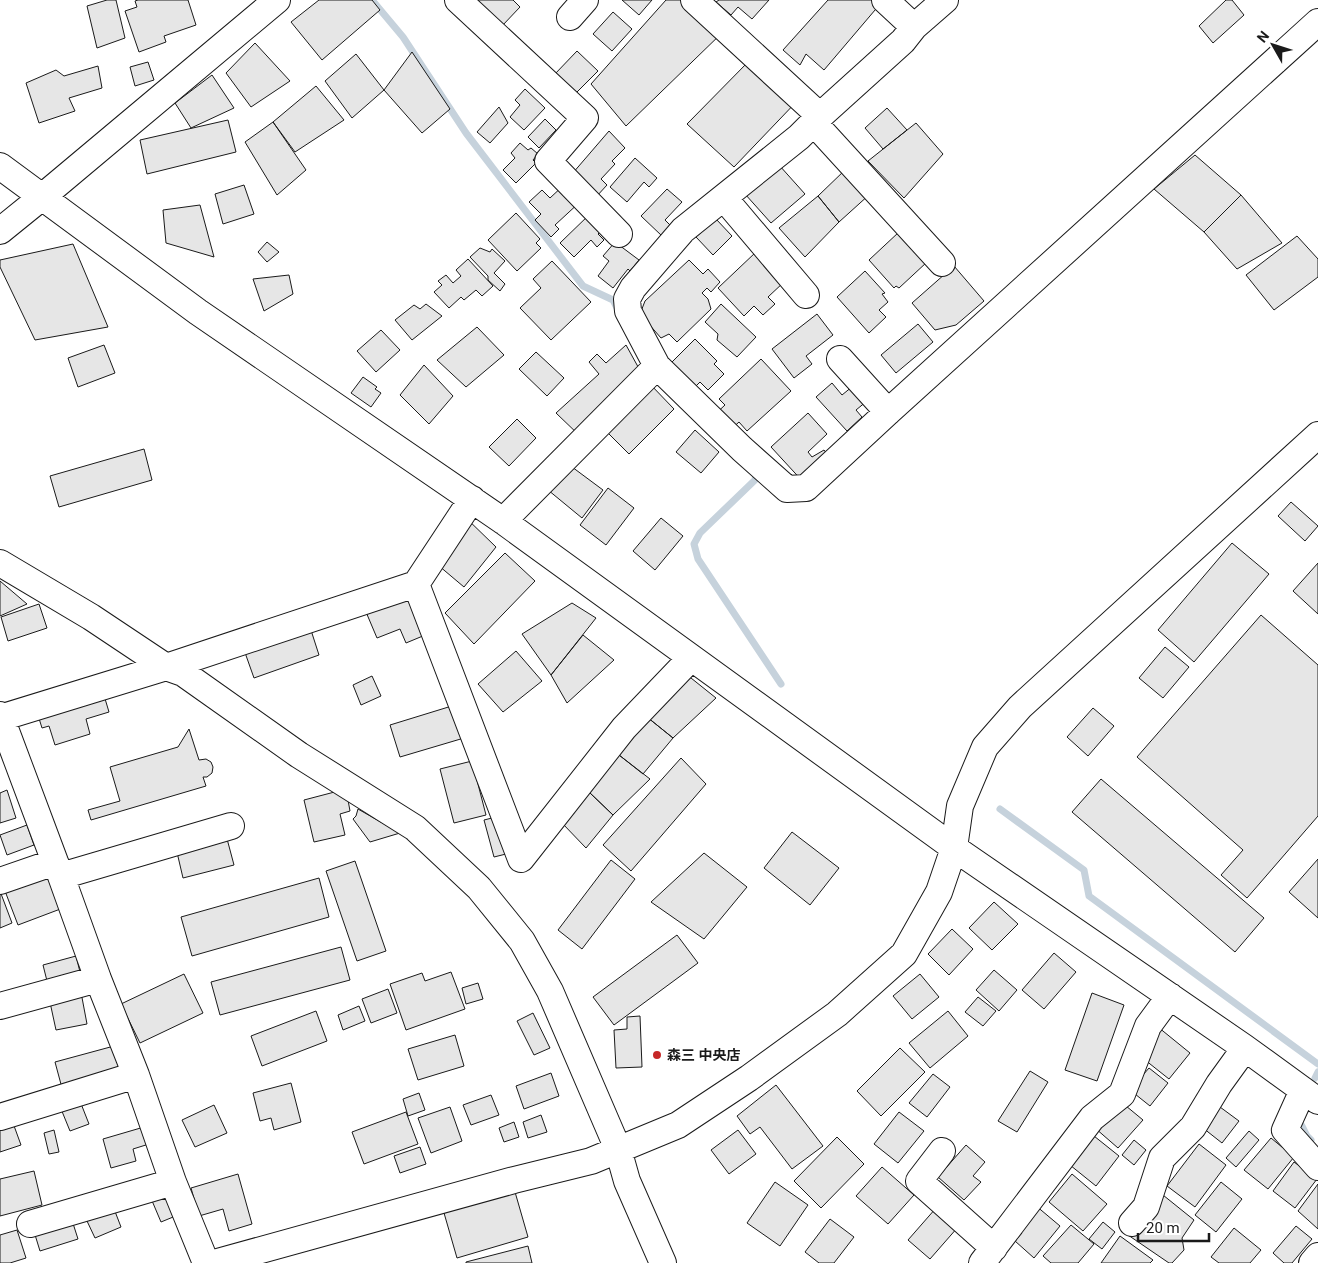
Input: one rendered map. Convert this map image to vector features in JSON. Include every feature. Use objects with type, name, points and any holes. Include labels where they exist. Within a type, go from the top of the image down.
[{"type":"street","points":[[0,231],[42,198],[277,0]]},
{"type":"street","points":[[458,0],[585,118],[548,161],[619,234]]},
{"type":"street","points":[[885,0],[914,28]]},
{"type":"street","points":[[945,0],[799,137],[683,230],[633,288],[627,299],[628,311],[653,370],[787,489],[806,488],[1318,22]]},
{"type":"street","points":[[698,1],[817,119],[942,263]]},
{"type":"street","points":[[0,166],[198,312],[472,499],[954,848],[1245,1048],[1310,1095],[1285,1130],[1318,1167]]},
{"type":"street","points":[[724,198],[806,295]]},
{"type":"street","points":[[840,359],[888,412]]},
{"type":"street","points":[[503,521],[653,370]]},
{"type":"street","points":[[214,1263],[514,1180],[591,1161],[678,1125],[750,1078],[837,1014],[904,954],[939,892],[954,848],[960,806],[985,748],[1020,707],[1318,435]]},
{"type":"street","points":[[206,1263],[173,1182],[136,1075],[0,717],[166,667],[416,584],[472,499]]},
{"type":"street","points":[[0,563],[91,618],[166,667],[183,673],[299,755],[415,828],[479,888],[522,941],[550,991],[618,1149],[627,1181],[663,1263]]},
{"type":"street","points":[[416,584],[521,859],[624,728],[691,658]]},
{"type":"street","points":[[0,880],[58,869],[231,826]]},
{"type":"street","points":[[0,1006],[98,979]]},
{"type":"street","points":[[942,1151],[919,1181],[988,1255],[1092,1118],[1122,1094],[1148,1026],[1170,996]]},
{"type":"street","points":[[1132,1223],[1146,1207],[1162,1158],[1193,1127],[1219,1084],[1245,1048]]},
{"type":"street","points":[[0,1117],[136,1075]]},
{"type":"street","points":[[30,1224],[173,1182]]},
{"type":"street","points":[[1312,1263],[1318,1256]]},
{"type":"building","points":[[107,0],[116,0],[125,38],[97,48],[87,6]]},
{"type":"building","points":[[188,0],[196,25],[164,36],[166,42],[139,52],[125,11],[137,7],[135,1]]},
{"type":"building","points":[[319,0],[372,0],[380,10],[322,60],[291,22]]},
{"type":"building","points":[[474,0],[513,0],[520,7],[502,26]]},
{"type":"building","points":[[622,0],[652,0],[639,15]]},
{"type":"building","points":[[666,0],[694,0],[726,29],[626,126],[591,84]]},
{"type":"building","points":[[719,0],[769,0],[752,19],[738,7],[731,15],[716,2]]},
{"type":"building","points":[[828,0],[877,0],[881,3],[824,70],[806,54],[800,65],[783,50]]},
{"type":"building","points":[[1226,0],[1232,0],[1244,15],[1213,43],[1199,26]]},
{"type":"building","points":[[613,12],[632,29],[612,51],[593,34]]},
{"type":"building","points":[[255,43],[290,81],[251,107],[226,73]]},
{"type":"building","points":[[577,51],[598,71],[574,95],[554,75]]},
{"type":"building","points":[[412,52],[450,109],[422,133],[384,90]]},
{"type":"building","points":[[356,54],[384,90],[352,118],[325,81]]},
{"type":"building","points":[[750,60],[800,98],[734,167],[687,124]]},
{"type":"building","points":[[148,62],[154,80],[135,86],[130,67]]},
{"type":"building","points":[[98,66],[102,88],[69,98],[75,111],[39,123],[26,83],[56,70],[64,76]]},
{"type":"building","points":[[212,75],[234,108],[191,128],[175,103]]},
{"type":"building","points":[[316,86],[344,120],[295,152],[273,122]]},
{"type":"building","points":[[525,89],[545,108],[524,130],[510,117],[520,105],[515,100]]},
{"type":"building","points":[[499,107],[508,123],[490,143],[477,132]]},
{"type":"building","points":[[887,108],[907,130],[883,149],[865,128]]},
{"type":"building","points":[[545,119],[556,130],[539,148],[528,137]]},
{"type":"building","points":[[228,120],[236,152],[147,174],[140,140]]},
{"type":"building","points":[[273,122],[306,170],[277,195],[245,142]]},
{"type":"building","points":[[916,123],[943,154],[904,198],[868,161]]},
{"type":"building","points":[[609,131],[625,148],[612,161],[615,164],[601,179],[607,185],[596,197],[572,174]]},
{"type":"building","points":[[520,143],[528,150],[531,148],[538,154],[533,160],[536,163],[516,183],[503,170],[515,158],[511,153]]},
{"type":"building","points":[[1195,155],[1241,195],[1204,232],[1154,189]]},
{"type":"building","points":[[635,158],[657,178],[649,187],[644,182],[627,202],[610,187]]},
{"type":"building","points":[[779,165],[805,194],[771,223],[745,194]]},
{"type":"building","points":[[846,169],[870,194],[839,222],[818,196]]},
{"type":"building","points":[[565,184],[581,201],[555,225],[559,229],[551,237],[535,220],[541,214],[529,202],[542,190],[550,198]]},
{"type":"building","points":[[244,185],[254,214],[223,224],[215,194]]},
{"type":"building","points":[[667,189],[682,202],[665,220],[671,226],[662,236],[641,216]]},
{"type":"building","points":[[1241,195],[1282,243],[1237,269],[1204,232]]},
{"type":"building","points":[[818,196],[839,222],[805,257],[779,228]]},
{"type":"building","points":[[200,205],[214,257],[166,243],[163,210]]},
{"type":"building","points":[[516,213],[540,239],[536,243],[541,248],[517,271],[488,240]]},
{"type":"building","points":[[591,213],[605,227],[598,234],[604,240],[597,247],[591,240],[574,257],[560,243]]},
{"type":"building","points":[[716,219],[732,236],[713,255],[696,237]]},
{"type":"building","points":[[899,232],[927,262],[899,288],[896,286],[894,288],[869,260]]},
{"type":"building","points":[[1297,236],[1318,259],[1318,277],[1274,310],[1246,275]]},
{"type":"building","points":[[267,242],[279,252],[267,262],[258,252]]},
{"type":"building","points":[[615,242],[639,260],[630,271],[628,269],[613,288],[598,276],[609,261],[603,256]]},
{"type":"building","points":[[73,244],[108,327],[35,340],[0,267],[0,260]]},
{"type":"building","points":[[480,248],[490,252],[492,249],[505,261],[494,273],[505,284],[500,291],[488,280],[488,276],[470,257]]},
{"type":"building","points":[[756,252],[784,282],[768,297],[775,304],[763,315],[754,306],[744,316],[718,288]]},
{"type":"building","points":[[468,259],[493,286],[482,296],[476,290],[464,300],[461,297],[449,308],[434,292],[442,285],[438,281],[446,275],[453,283],[461,276],[456,270]]},
{"type":"building","points":[[689,260],[703,274],[708,269],[720,282],[711,292],[707,288],[702,293],[708,299],[711,309],[677,342],[669,334],[661,338],[640,314],[645,301]]},
{"type":"building","points":[[552,261],[591,302],[551,340],[520,308],[541,288],[533,279]]},
{"type":"building","points":[[954,266],[984,301],[956,325],[935,330],[912,303]]},
{"type":"building","points":[[865,271],[885,293],[882,294],[888,302],[879,310],[886,317],[869,333],[837,297]]},
{"type":"building","points":[[289,275],[293,294],[264,311],[253,279]]},
{"type":"building","points":[[426,304],[442,316],[412,340],[395,320],[414,305],[420,309]]},
{"type":"building","points":[[721,304],[756,337],[737,357],[717,340],[718,334],[705,322]]},
{"type":"building","points":[[817,314],[833,335],[806,356],[812,364],[794,378],[772,349]]},
{"type":"building","points":[[918,324],[933,342],[896,373],[881,355]]},
{"type":"building","points":[[477,327],[504,355],[466,387],[437,360]]},
{"type":"building","points":[[381,330],[400,350],[376,372],[357,351]]},
{"type":"building","points":[[695,339],[717,361],[714,364],[724,374],[708,390],[700,382],[696,386],[672,362]]},
{"type":"building","points":[[104,345],[115,373],[78,387],[68,358]]},
{"type":"building","points":[[626,345],[642,374],[581,437],[556,413],[599,374],[589,362],[597,354],[606,363]]},
{"type":"building","points":[[536,352],[564,378],[547,396],[519,369]]},
{"type":"building","points":[[761,359],[791,391],[747,431],[739,422],[728,432],[712,417],[725,405],[719,399]]},
{"type":"building","points":[[424,365],[453,396],[429,424],[400,395]]},
{"type":"building","points":[[363,377],[377,387],[375,389],[381,393],[371,407],[351,393]]},
{"type":"building","points":[[649,383],[674,409],[629,454],[603,428]]},
{"type":"building","points":[[832,383],[842,395],[853,386],[867,401],[856,410],[862,417],[847,431],[816,397]]},
{"type":"building","points":[[808,413],[827,434],[808,452],[812,457],[824,450],[832,460],[806,485],[771,447]]},
{"type":"building","points":[[517,419],[536,438],[509,466],[489,447]]},
{"type":"building","points":[[695,430],[719,452],[701,473],[676,452]]},
{"type":"building","points":[[144,449],[152,480],[59,507],[50,476]]},
{"type":"building","points":[[568,464],[603,490],[582,518],[548,490]]},
{"type":"building","points":[[608,488],[634,508],[606,545],[580,525]]},
{"type":"building","points":[[1291,502],[1318,526],[1305,541],[1278,516]]},
{"type":"building","points":[[462,514],[496,547],[464,587],[432,560]]},
{"type":"building","points":[[661,518],[683,536],[655,570],[633,551]]},
{"type":"building","points":[[1232,543],[1269,574],[1194,662],[1158,630]]},
{"type":"building","points":[[505,553],[535,581],[474,644],[445,613]]},
{"type":"building","points":[[1318,563],[1318,614],[1293,591]]},
{"type":"building","points":[[0,581],[27,604],[0,616]]},
{"type":"building","points":[[413,593],[430,633],[406,643],[400,629],[377,638],[366,612]]},
{"type":"building","points":[[572,603],[596,618],[551,675],[522,634]]},
{"type":"building","points":[[39,604],[47,628],[8,641],[1,617]]},
{"type":"building","points":[[1261,615],[1318,665],[1318,816],[1247,898],[1221,875],[1243,850],[1137,757]]},
{"type":"building","points":[[309,624],[319,655],[254,678],[243,647]]},
{"type":"building","points":[[583,635],[614,660],[567,703],[551,675]]},
{"type":"building","points":[[1165,647],[1189,667],[1163,698],[1139,678]]},
{"type":"building","points":[[516,651],[542,681],[503,712],[478,684]]},
{"type":"building","points":[[686,674],[716,698],[673,738],[647,717]]},
{"type":"building","points":[[372,676],[381,696],[361,705],[353,685]]},
{"type":"building","points":[[103,692],[109,712],[86,719],[90,734],[55,745],[49,726],[42,728],[37,712]]},
{"type":"building","points":[[455,705],[464,738],[400,757],[390,725]]},
{"type":"building","points":[[1093,708],[1114,726],[1088,756],[1067,737]]},
{"type":"building","points":[[647,717],[673,738],[643,774],[619,755]]},
{"type":"building","points":[[189,729],[199,760],[206,759],[211,762],[213,767],[212,773],[207,777],[203,777],[206,786],[91,820],[88,810],[120,801],[110,767],[178,747]]},
{"type":"building","points":[[619,755],[650,779],[613,815],[589,792]]},
{"type":"building","points":[[681,758],[706,784],[631,871],[603,845]]},
{"type":"building","points":[[472,761],[486,815],[454,823],[440,769]]},
{"type":"building","points":[[1101,779],[1264,918],[1235,952],[1072,812]]},
{"type":"building","points":[[346,789],[350,811],[340,814],[345,835],[314,842],[304,800]]},
{"type":"building","points":[[7,790],[16,818],[0,823],[0,793]]},
{"type":"building","points":[[589,792],[613,815],[586,848],[562,823]]},
{"type":"building","points":[[358,809],[400,833],[370,842],[353,819]]},
{"type":"building","points":[[500,816],[510,853],[494,857],[484,820]]},
{"type":"building","points":[[27,825],[34,845],[7,855],[0,835]]},
{"type":"building","points":[[792,832],[839,868],[810,905],[764,868]]},
{"type":"building","points":[[226,835],[234,865],[183,878],[176,848]]},
{"type":"building","points":[[704,853],[747,887],[704,939],[651,902]]},
{"type":"building","points":[[1318,859],[1318,918],[1289,892]]},
{"type":"building","points":[[611,860],[635,879],[582,949],[558,930]]},
{"type":"building","points":[[355,861],[386,951],[357,961],[326,871]]},
{"type":"building","points":[[50,874],[63,908],[18,925],[5,891]]},
{"type":"building","points":[[319,878],[329,917],[192,956],[181,917]]},
{"type":"building","points":[[0,891],[12,923],[0,928]]},
{"type":"building","points":[[994,902],[1018,924],[992,950],[969,928]]},
{"type":"building","points":[[952,929],[973,949],[949,975],[928,954]]},
{"type":"building","points":[[677,935],[698,963],[614,1025],[593,997]]},
{"type":"building","points":[[341,947],[350,980],[220,1015],[211,982]]},
{"type":"building","points":[[1054,953],[1076,972],[1044,1009],[1022,990]]},
{"type":"building","points":[[76,956],[82,980],[49,989],[43,965]]},
{"type":"building","points":[[994,970],[1017,990],[999,1011],[976,990]]},
{"type":"building","points":[[451,972],[465,1009],[406,1030],[390,984],[422,973],[425,981]]},
{"type":"building","points":[[184,974],[203,1013],[140,1043],[121,1004]]},
{"type":"building","points":[[920,974],[939,997],[912,1019],[893,996]]},
{"type":"building","points":[[478,983],[483,999],[466,1004],[462,988]]},
{"type":"building","points":[[80,987],[87,1024],[56,1030],[48,993]]},
{"type":"building","points":[[388,989],[397,1013],[371,1023],[362,999]]},
{"type":"building","points":[[1092,993],[1124,1005],[1097,1081],[1065,1070]]},
{"type":"building","points":[[978,997],[996,1011],[983,1026],[965,1012]]},
{"type":"building","points":[[359,1006],[365,1021],[343,1030],[338,1015]]},
{"type":"building","points":[[316,1011],[327,1041],[262,1066],[251,1036]]},
{"type":"building","points":[[948,1011],[968,1036],[930,1068],[909,1043]]},
{"type":"building","points":[[533,1013],[550,1048],[534,1055],[517,1021]]},
{"type":"building","points":[[640,1016],[642,1067],[616,1068],[614,1030],[627,1029],[627,1017]]},
{"type":"building","points":[[1158,1027],[1190,1053],[1169,1079],[1140,1056]]},
{"type":"building","points":[[455,1035],[464,1066],[418,1080],[408,1049]]},
{"type":"building","points":[[114,1046],[121,1071],[62,1088],[55,1062]]},
{"type":"building","points":[[900,1048],[925,1072],[881,1116],[857,1091]]},
{"type":"building","points":[[1149,1068],[1168,1083],[1150,1106],[1130,1090]]},
{"type":"building","points":[[1030,1071],[1048,1082],[1017,1132],[998,1121]]},
{"type":"building","points":[[551,1073],[559,1096],[524,1109],[516,1086]]},
{"type":"building","points":[[933,1074],[950,1087],[927,1117],[909,1103]]},
{"type":"building","points":[[291,1083],[301,1122],[274,1130],[271,1118],[260,1121],[253,1093]]},
{"type":"building","points":[[776,1085],[823,1146],[792,1169],[760,1127],[750,1134],[737,1116]]},
{"type":"building","points":[[419,1093],[425,1110],[408,1116],[403,1099]]},
{"type":"building","points":[[491,1095],[499,1115],[471,1125],[463,1105]]},
{"type":"building","points":[[78,1096],[89,1124],[70,1131],[59,1104]]},
{"type":"building","points":[[1120,1101],[1143,1120],[1118,1148],[1095,1128]]},
{"type":"building","points":[[214,1105],[227,1133],[195,1147],[182,1120]]},
{"type":"building","points":[[450,1107],[462,1141],[431,1153],[418,1118]]},
{"type":"building","points":[[1220,1107],[1239,1121],[1222,1143],[1203,1128]]},
{"type":"building","points":[[406,1112],[418,1144],[364,1164],[352,1132]]},
{"type":"building","points":[[899,1112],[924,1131],[898,1163],[874,1144]]},
{"type":"building","points":[[541,1115],[547,1132],[528,1138],[523,1122]]},
{"type":"building","points":[[514,1122],[519,1137],[504,1142],[499,1128]]},
{"type":"building","points":[[13,1123],[21,1145],[0,1152],[0,1128]]},
{"type":"building","points":[[144,1127],[149,1144],[133,1149],[136,1161],[111,1168],[103,1139]]},
{"type":"building","points":[[54,1130],[59,1152],[49,1154],[44,1133]]},
{"type":"building","points":[[738,1130],[756,1154],[729,1174],[711,1150]]},
{"type":"building","points":[[1249,1131],[1259,1140],[1236,1167],[1226,1158]]},
{"type":"building","points":[[1089,1132],[1119,1156],[1096,1186],[1065,1161]]},
{"type":"building","points":[[837,1137],[864,1164],[821,1208],[794,1181]]},
{"type":"building","points":[[1271,1138],[1294,1157],[1268,1189],[1244,1170]]},
{"type":"building","points":[[1134,1140],[1146,1150],[1134,1165],[1122,1155]]},
{"type":"building","points":[[1199,1144],[1226,1165],[1195,1207],[1167,1186]]},
{"type":"building","points":[[966,1145],[985,1162],[973,1176],[981,1182],[964,1200],[938,1177]]},
{"type":"building","points":[[420,1147],[426,1164],[400,1173],[394,1156]]},
{"type":"building","points":[[1294,1162],[1317,1179],[1295,1208],[1273,1191]]},
{"type":"building","points":[[882,1167],[914,1195],[888,1224],[856,1196]]},
{"type":"building","points":[[34,1171],[42,1205],[0,1216],[0,1179]]},
{"type":"building","points":[[238,1174],[252,1224],[229,1231],[223,1209],[199,1216],[191,1188]]},
{"type":"building","points":[[1072,1174],[1107,1204],[1083,1231],[1049,1202]]},
{"type":"building","points":[[775,1182],[808,1205],[780,1246],[747,1223]]},
{"type":"building","points":[[1221,1182],[1242,1199],[1216,1232],[1195,1215]]},
{"type":"building","points":[[1318,1184],[1318,1229],[1298,1211]]},
{"type":"building","points":[[513,1185],[528,1237],[457,1258],[442,1206]]},
{"type":"building","points":[[167,1189],[178,1215],[161,1222],[150,1196]]},
{"type":"building","points":[[1158,1191],[1194,1220],[1182,1238],[1184,1250],[1172,1263],[1169,1263],[1128,1235]]},
{"type":"building","points":[[111,1201],[121,1227],[95,1238],[87,1221],[103,1215]]},
{"type":"building","points":[[1035,1205],[1060,1226],[1034,1258],[1015,1241],[1022,1233],[1017,1228]]},
{"type":"building","points":[[936,1208],[958,1227],[930,1259],[908,1240]]},
{"type":"building","points":[[70,1214],[78,1239],[40,1251],[32,1225]]},
{"type":"building","points":[[830,1219],[854,1237],[834,1263],[819,1263],[805,1252]]},
{"type":"building","points":[[1103,1222],[1115,1232],[1102,1249],[1089,1239]]},
{"type":"building","points":[[1071,1225],[1094,1244],[1078,1263],[1051,1263],[1043,1256]]},
{"type":"building","points":[[1296,1226],[1312,1239],[1292,1263],[1284,1263],[1273,1253]]},
{"type":"building","points":[[1234,1228],[1261,1250],[1250,1263],[1219,1263],[1211,1257]]},
{"type":"building","points":[[17,1230],[26,1258],[10,1263],[0,1263],[0,1235]]},
{"type":"building","points":[[1120,1236],[1153,1260],[1150,1263],[1101,1263]]},
{"type":"building","points":[[528,1246],[532,1263],[466,1263],[466,1262]]},
{"type":"waterway","points":[[372,0],[403,37],[466,133],[583,286],[613,300],[618,310]]},
{"type":"waterway","points":[[754,470],[756,474],[755,480],[700,533],[694,544],[698,559],[781,684]]},
{"type":"waterway","points":[[1000,809],[1084,870],[1089,896],[1318,1064]]},
{"type":"waterway","points":[[1315,1078],[1318,1072]]},
{"type":"waterway","points":[[1302,1126],[1311,1140]]},
{"type":"place","name":"森三 中央店","points":[[657,1055]]}]
